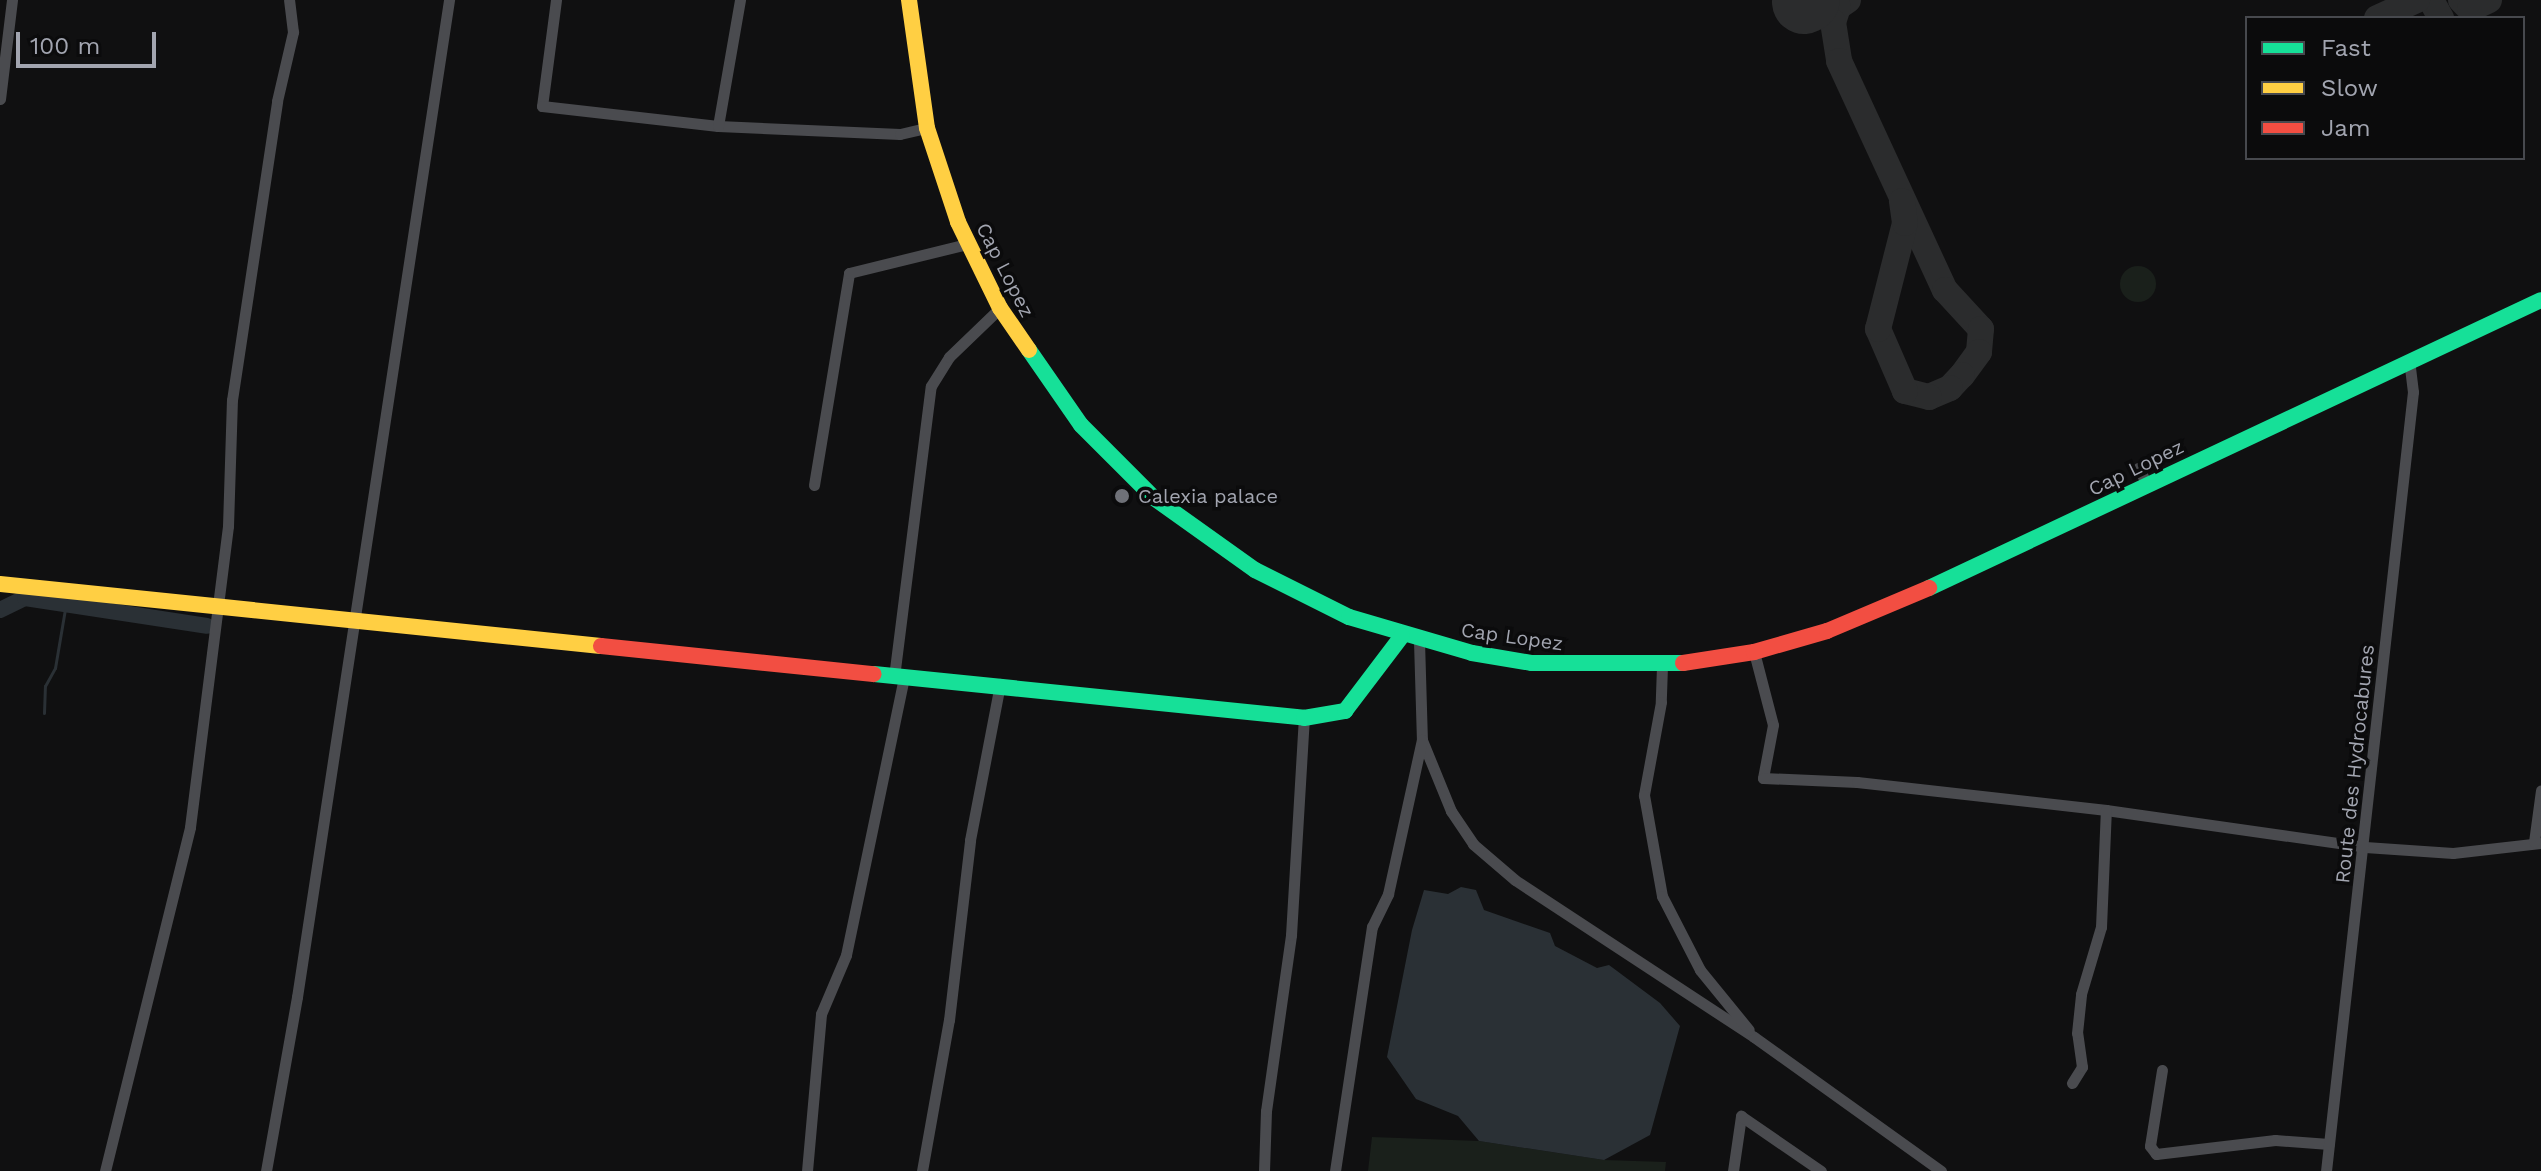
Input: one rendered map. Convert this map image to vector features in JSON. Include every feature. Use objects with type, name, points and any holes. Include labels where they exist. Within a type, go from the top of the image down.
[{"type":"street","points":[[0,99],[12,0]]},
{"type":"street","points":[[105,1171],[190,827],[220,608],[232,400],[277,101],[293,32],[289,0]]},
{"type":"street","points":[[266,1171],[449,0]]},
{"type":"street","points":[[556,0],[542,106],[718,126],[900,134],[927,128]]},
{"type":"street","points":[[718,126],[740,0]]},
{"type":"street","name":"Cap Lopez","points":[[909,0],[927,128],[967,244],[1000,308],[1062,403],[1154,498],[1275,581],[1349,617],[1402,636],[1532,663],[1662,666],[1754,652],[1862,619],[2541,300]]},
{"type":"street","points":[[814,485],[849,273],[967,244]]},
{"type":"street","points":[[807,1171],[821,1014],[846,955],[899,678],[931,386],[949,357],[1000,308]]},
{"type":"street","name":"Route des Hydrocabures","points":[[2326,1171],[2365,847],[2413,392],[2409,361]]},
{"type":"street","points":[[2138,468],[2148,485]]},
{"type":"street","points":[[0,584],[354,621],[478,630],[899,678],[1000,684],[1304,718],[1345,711],[1402,636]]},
{"type":"street","points":[[1419,641],[1417,694],[1422,740],[1451,811],[1473,844],[1515,880],[1754,1037],[1941,1171]]},
{"type":"street","points":[[1754,652],[1773,725],[1763,778],[1857,782],[2106,810],[2365,847],[2453,853],[2538,842],[2541,790]]},
{"type":"street","points":[[1662,666],[1661,702],[1644,795],[1662,896],[1700,970],[1754,1037]]},
{"type":"street","points":[[922,1171],[949,1020],[970,840],[1000,684]]},
{"type":"street","points":[[1264,1171],[1266,1111],[1291,935],[1304,718]]},
{"type":"street","points":[[1335,1171],[1372,927],[1388,894],[1422,740]]},
{"type":"street","points":[[2072,1083],[2082,1067],[2077,1033],[2081,994],[2101,927],[2106,810]]},
{"type":"street","points":[[2162,1070],[2150,1146],[2156,1154],[2275,1140],[2329,1144]]},
{"type":"street","points":[[1733,1171],[1741,1116],[1819,1170]]},
{"type":"shaded area","points":[[2138,266],[2151,271],[2156,284],[2151,297],[2138,302],[2125,297],[2120,284],[2125,271]]},
{"type":"shaded area","points":[[1461,887],[1476,890],[1484,910],[1550,933],[1555,946],[1597,968],[1609,965],[1660,1003],[1680,1026],[1650,1135],[1604,1160],[1479,1141],[1458,1116],[1416,1099],[1387,1057],[1412,930],[1424,890],[1448,894]]},
{"type":"shaded area","points":[[1372,1137],[1479,1141],[1604,1160],[1666,1162],[1665,1171],[1368,1171]]},
{"type":"waterway","points":[[0,610],[25,598],[207,626]]},
{"type":"waterway","points":[[44,713],[45,686],[55,668],[66,603]]},
{"type":"taxiway","points":[[1848,0],[1838,7],[1833,22],[1839,61],[1945,290],[1981,329],[1979,352],[1962,375],[1950,388],[1929,397],[1905,391],[1878,329],[1905,223],[1902,201]]},
{"type":"taxiway","points":[[2381,16],[2417,0]]},
{"type":"taxiway","points":[[2431,0],[2440,16]]},
{"type":"taxiway","points":[[2461,0],[2470,9],[2489,0]]},
{"type":"runway","points":[[1804,2],[1808,0]]},
{"type":"traffic: fast","points":[[1929,588],[2541,300]]},
{"type":"traffic: fast","points":[[1029,350],[1081,425],[1154,498],[1255,570],[1349,617],[1472,653],[1532,663],[1683,663]]},
{"type":"traffic: fast","points":[[874,674],[1304,718],[1345,711],[1402,636]]},
{"type":"traffic: slow","points":[[909,0],[927,128],[958,222],[1000,308],[1029,350]]},
{"type":"traffic: slow","points":[[0,584],[601,646]]},
{"type":"traffic: jam","points":[[1683,663],[1754,652],[1827,631],[1929,588]]},
{"type":"traffic: jam","points":[[601,646],[874,674]]},
{"type":"place","name":"Calexia palace","points":[[1122,496]]}]
